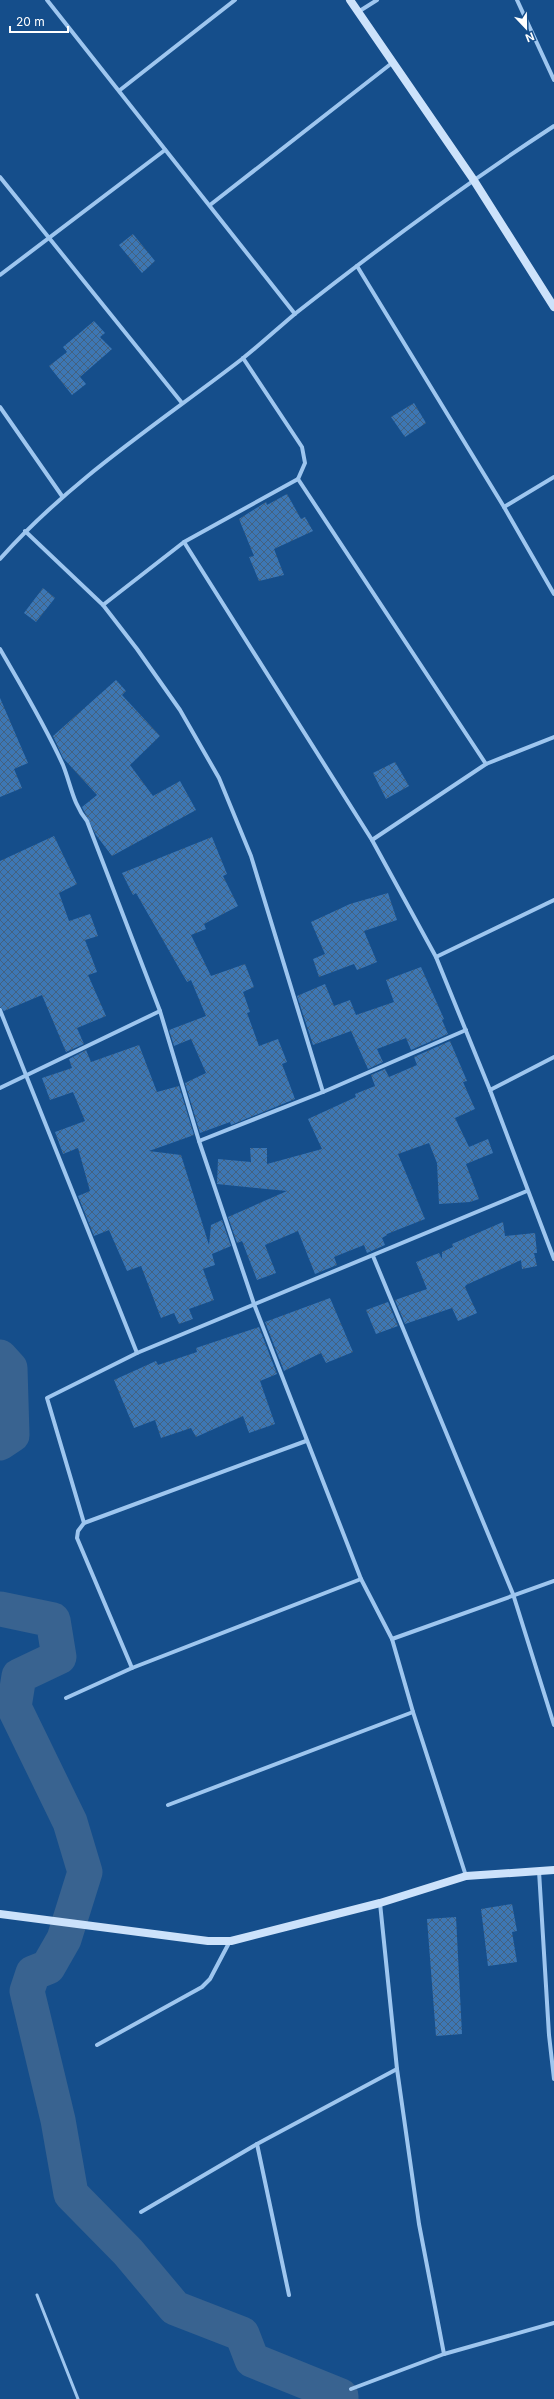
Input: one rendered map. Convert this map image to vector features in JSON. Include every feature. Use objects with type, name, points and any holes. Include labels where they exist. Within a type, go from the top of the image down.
[{"type":"street","points":[[47,0],[120,90],[165,150],[295,314]]},
{"type":"street","points":[[120,90],[235,0]]},
{"type":"street","points":[[350,0],[473,179],[554,307]]},
{"type":"street","points":[[358,12],[377,0]]},
{"type":"street","points":[[517,0],[554,80]]},
{"type":"street","points":[[210,205],[392,63]]},
{"type":"street","points":[[0,559],[25,531],[62,496],[243,358],[295,314],[357,266],[473,179],[554,126]]},
{"type":"street","points":[[0,275],[165,150]]},
{"type":"street","points":[[0,177],[182,403]]},
{"type":"street","points":[[357,266],[504,508],[554,594]]},
{"type":"street","points":[[103,605],[184,542],[298,479],[305,463],[302,447],[243,358]]},
{"type":"street","points":[[0,407],[62,496]]},
{"type":"street","points":[[504,508],[554,477]]},
{"type":"street","points":[[298,479],[486,764]]},
{"type":"street","points":[[25,531],[103,605],[137,649],[180,710],[219,778],[251,856],[323,1092]]},
{"type":"street","points":[[184,542],[372,840],[436,957],[490,1090],[554,1259]]},
{"type":"street","points":[[0,649],[36,713],[63,766],[77,810],[87,821],[160,1011],[199,1141],[254,1304],[306,1441],[361,1579],[392,1639],[413,1712],[466,1876]]},
{"type":"street","points":[[372,840],[486,764],[554,738]]},
{"type":"street","points":[[436,957],[554,900]]},
{"type":"street","points":[[0,1010],[137,1353]]},
{"type":"street","points":[[0,1088],[27,1077],[160,1011]]},
{"type":"street","points":[[199,1141],[323,1092],[466,1030]]},
{"type":"street","points":[[490,1090],[554,1057]]},
{"type":"street","points":[[84,1523],[47,1398],[137,1353],[527,1191]]},
{"type":"street","points":[[373,1256],[513,1594],[554,1725]]},
{"type":"street","points":[[132,1668],[77,1538],[78,1531],[84,1523],[306,1441]]},
{"type":"street","points":[[66,1698],[132,1668],[361,1579]]},
{"type":"street","points":[[392,1639],[513,1594],[554,1581]]},
{"type":"street","points":[[168,1805],[413,1712]]},
{"type":"street","points":[[0,1914],[85,1923],[208,1941],[231,1941],[380,1903],[466,1876],[554,1870]]},
{"type":"street","points":[[539,1871],[554,2079]]},
{"type":"street","points":[[380,1903],[397,2069],[419,2224],[444,2354]]},
{"type":"street","points":[[97,2045],[202,1987],[210,1979],[231,1941]]},
{"type":"street","points":[[142,2212],[257,2144],[397,2069]]},
{"type":"street","points":[[257,2144],[289,2295]]},
{"type":"street","points":[[351,2389],[444,2354],[554,2323]]},
{"type":"lane","points":[[37,2295],[78,2399]]},
{"type":"building","points":[[133,234],[155,261],[142,273],[119,245]]},
{"type":"building","points":[[94,321],[105,333],[100,337],[112,349],[80,377],[86,384],[72,395],[49,366],[67,352],[63,347]]},
{"type":"building","points":[[414,403],[426,423],[405,437],[391,417]]},
{"type":"building","points":[[287,494],[301,519],[305,517],[313,531],[274,549],[284,575],[259,581],[249,557],[254,556],[239,519],[266,502],[267,505]]},
{"type":"building","points":[[43,588],[55,598],[36,622],[24,613]]},
{"type":"building","points":[[116,680],[126,691],[122,695],[160,736],[130,765],[153,796],[180,781],[196,810],[112,856],[96,835],[82,807],[97,795],[63,758],[53,736]]},
{"type":"building","points":[[0,698],[28,763],[14,769],[22,788],[0,797]]},
{"type":"building","points":[[395,762],[409,786],[386,799],[373,773]]},
{"type":"building","points":[[54,836],[77,884],[59,893],[69,921],[90,914],[98,936],[85,940],[97,972],[88,975],[106,1016],[77,1028],[84,1044],[66,1052],[42,995],[4,1011],[0,1007],[0,861]]},
{"type":"building","points":[[212,837],[227,874],[223,876],[238,906],[204,924],[206,929],[191,935],[211,976],[245,964],[254,987],[243,992],[250,1012],[247,1013],[259,1046],[278,1039],[287,1062],[282,1064],[295,1099],[231,1125],[230,1122],[200,1133],[185,1083],[206,1073],[191,1039],[174,1046],[169,1030],[206,1016],[191,980],[187,982],[136,893],[133,895],[122,873]]},
{"type":"building","points":[[388,893],[397,920],[364,931],[377,962],[357,970],[354,964],[319,977],[313,959],[325,954],[311,922],[350,904]]},
{"type":"building","points":[[421,967],[444,1019],[442,1020],[448,1034],[411,1050],[406,1038],[377,1049],[383,1062],[368,1069],[351,1031],[313,1045],[297,996],[325,984],[334,1006],[350,1000],[356,1015],[394,1002],[386,980]]},
{"type":"building","points":[[450,1041],[467,1081],[463,1082],[475,1109],[455,1118],[469,1147],[488,1139],[493,1153],[466,1164],[479,1199],[470,1202],[439,1204],[437,1163],[429,1143],[398,1154],[425,1219],[387,1234],[382,1238],[385,1245],[367,1253],[364,1245],[334,1257],[337,1265],[315,1274],[298,1231],[265,1245],[276,1273],[257,1280],[242,1241],[237,1243],[228,1217],[287,1191],[217,1184],[218,1159],[251,1162],[250,1148],[267,1148],[267,1164],[322,1149],[308,1119],[356,1097],[355,1094],[375,1086],[371,1075],[385,1069],[389,1077],[417,1065],[414,1057]]},
{"type":"building","points":[[139,1045],[157,1092],[179,1086],[194,1135],[149,1151],[181,1155],[209,1245],[211,1225],[222,1220],[231,1246],[212,1254],[215,1265],[203,1269],[214,1300],[189,1309],[193,1319],[179,1324],[174,1313],[161,1318],[141,1266],[127,1271],[109,1230],[94,1236],[78,1196],[90,1191],[78,1148],[63,1154],[55,1132],[85,1121],[73,1092],[50,1100],[42,1078],[72,1068],[69,1059],[86,1050],[91,1062]]},
{"type":"building","points":[[503,1222],[505,1236],[535,1233],[537,1253],[534,1253],[537,1266],[522,1269],[521,1260],[466,1285],[465,1287],[477,1313],[458,1321],[452,1308],[405,1324],[395,1300],[427,1289],[416,1262],[439,1253],[442,1259],[442,1252],[453,1247],[452,1244]]},
{"type":"building","points":[[330,1298],[353,1352],[326,1363],[321,1353],[284,1371],[265,1322]]},
{"type":"building","points":[[388,1302],[398,1326],[376,1334],[366,1310]]},
{"type":"building","points":[[259,1327],[277,1374],[260,1381],[275,1424],[249,1433],[243,1416],[196,1437],[191,1428],[161,1438],[155,1420],[134,1428],[114,1380],[156,1361],[158,1365],[197,1352],[196,1348]]},
{"type":"building","points":[[512,1904],[517,1931],[512,1932],[517,1962],[488,1966],[481,1909]]},
{"type":"building","points":[[456,1917],[462,2034],[436,2036],[427,1919]]},
{"type":"waterway","points":[[0,1357],[10,1368],[12,1435],[0,1443]]},
{"type":"waterway","points":[[0,1609],[53,1620],[59,1657],[19,1676],[14,1707],[70,1822],[85,1872],[64,1939],[48,1967],[33,1973],[27,1991],[58,2120],[71,2194],[128,2252],[175,2308],[242,2334],[252,2360],[341,2396],[341,2399]]}]
